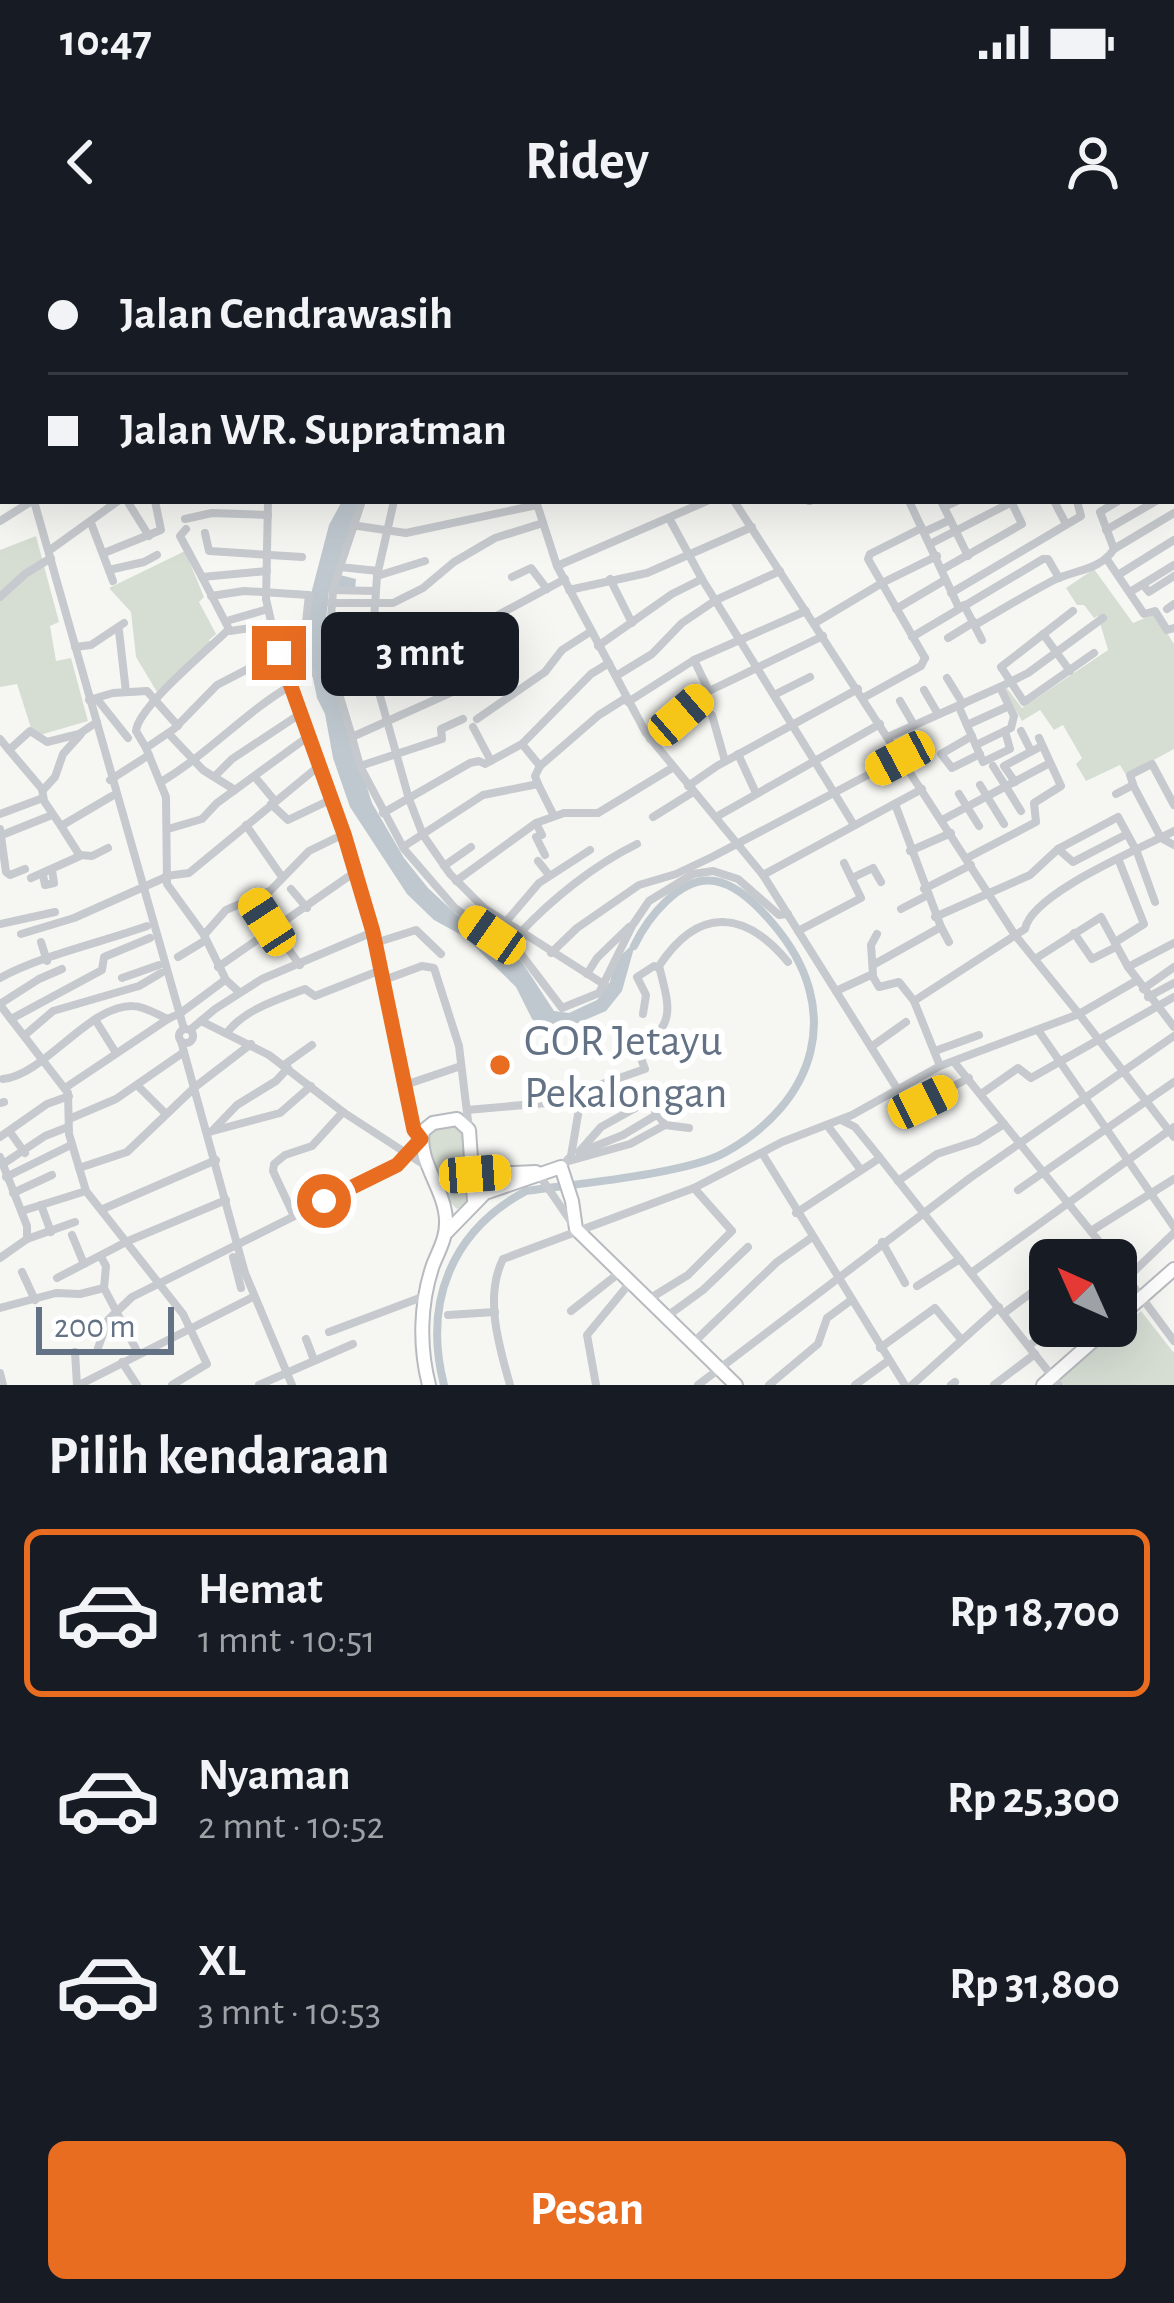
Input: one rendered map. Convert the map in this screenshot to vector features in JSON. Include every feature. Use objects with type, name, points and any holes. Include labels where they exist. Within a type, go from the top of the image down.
[{"type":"main road","points":[[429,1385],[422,1358],[425,1295],[445,1234],[444,1206],[423,1136],[457,1119],[469,1130],[475,1174],[471,1207]]},
{"type":"main road","points":[[445,1234],[484,1193],[568,1162],[567,1205],[576,1229],[736,1385]]},
{"type":"main road","points":[[475,1174],[540,1176]]},
{"type":"main road","points":[[444,1206],[458,1212],[471,1207]]},
{"type":"main road","points":[[1137,1301],[1174,1270]]},
{"type":"main road","points":[[1052,1382],[1088,1347]]},
{"type":"street","points":[[0,521],[28,504]]},
{"type":"street","points":[[34,504],[92,700],[150,938],[185,1027],[185,1055],[238,1244],[241,1288]]},
{"type":"street","points":[[0,597],[114,504]]},
{"type":"street","points":[[129,504],[149,536]]},
{"type":"street","points":[[104,553],[161,529],[156,504]]},
{"type":"street","points":[[98,1348],[116,1308],[158,1282],[397,1165],[423,1136],[412,1122],[373,932],[344,834],[272,628],[266,591],[268,504]]},
{"type":"street","points":[[361,504],[330,603],[331,668],[360,766],[403,847],[455,908],[520,954],[559,1007],[596,995],[632,926]]},
{"type":"street","points":[[393,504],[378,573],[371,664],[423,835],[455,881],[504,923],[605,985]]},
{"type":"street","points":[[358,526],[387,533],[533,504]]},
{"type":"street","points":[[537,504],[557,566],[650,739],[764,875],[898,1090]]},
{"type":"street","points":[[557,566],[700,504]]},
{"type":"street","points":[[736,504],[951,833],[1012,936],[1172,1132],[971,1273]]},
{"type":"street","points":[[911,504],[951,593],[982,640]]},
{"type":"street","points":[[943,504],[968,556]]},
{"type":"street","points":[[931,544],[1006,504]]},
{"type":"street","points":[[896,609],[968,556],[1022,524],[1012,504]]},
{"type":"street","points":[[1056,504],[1066,524]]},
{"type":"street","points":[[951,593],[1081,516],[1078,504]]},
{"type":"street","points":[[1113,504],[1100,512],[1114,548]]},
{"type":"street","points":[[1106,530],[1151,504]]},
{"type":"street","points":[[211,596],[266,591],[309,595],[305,631],[237,632],[211,596],[180,536],[186,524],[212,513],[268,515]]},
{"type":"street","points":[[948,638],[1059,578],[1087,570],[1114,548],[1174,513]]},
{"type":"street","points":[[487,516],[495,538]]},
{"type":"street","points":[[669,518],[854,825]]},
{"type":"street","points":[[653,817],[725,761],[889,682],[925,658],[868,556],[950,520]]},
{"type":"street","points":[[92,523],[113,581]]},
{"type":"street","points":[[330,603],[393,603],[495,538],[543,523]]},
{"type":"street","points":[[569,590],[647,573],[752,527]]},
{"type":"street","points":[[205,533],[209,551],[302,557]]},
{"type":"street","points":[[1118,575],[1174,540]]},
{"type":"street","points":[[109,569],[157,555]]},
{"type":"street","points":[[814,623],[937,556]]},
{"type":"street","points":[[1106,558],[1144,614],[1155,611],[1168,630],[1174,628]]},
{"type":"street","points":[[912,637],[1045,559],[1059,578]]},
{"type":"street","points":[[340,567],[378,573],[425,561]]},
{"type":"street","points":[[1130,592],[1174,566]]},
{"type":"street","points":[[512,578],[530,567],[547,589]]},
{"type":"street","points":[[616,676],[652,654],[688,618],[716,600],[780,571]]},
{"type":"street","points":[[202,577],[266,572]]},
{"type":"street","points":[[1143,584],[1149,592],[1174,576]]},
{"type":"street","points":[[331,668],[371,664],[460,621],[487,621],[565,579]]},
{"type":"street","points":[[610,579],[632,623]]},
{"type":"street","points":[[598,646],[672,594],[702,579]]},
{"type":"street","points":[[333,590],[376,591]]},
{"type":"street","points":[[239,992],[226,980],[166,877],[167,805],[136,724],[229,625],[268,609]]},
{"type":"street","points":[[554,816],[535,776],[539,766],[599,715],[694,660],[806,610]]},
{"type":"street","points":[[1073,611],[1001,663],[1024,702],[1094,653]]},
{"type":"street","points":[[888,737],[1011,683],[1102,618]]},
{"type":"street","points":[[76,652],[122,627],[126,692]]},
{"type":"street","points":[[328,628],[372,630]]},
{"type":"street","points":[[491,761],[475,723],[590,632]]},
{"type":"street","points":[[1043,634],[1070,671]]},
{"type":"street","points":[[650,739],[710,691],[823,636]]},
{"type":"street","points":[[110,780],[169,734],[215,687],[279,653]]},
{"type":"street","points":[[694,660],[710,691]]},
{"type":"street","points":[[383,813],[470,763],[491,761],[522,744],[591,674],[609,662]]},
{"type":"street","points":[[352,737],[515,664]]},
{"type":"street","points":[[161,782],[288,681],[312,673]]},
{"type":"street","points":[[775,695],[810,676]]},
{"type":"street","points":[[947,678],[985,762],[1008,751],[1005,731]]},
{"type":"street","points":[[338,691],[379,684]]},
{"type":"street","points":[[976,745],[1005,731],[1015,719],[1000,687]]},
{"type":"street","points":[[923,690],[938,714]]},
{"type":"street","points":[[92,700],[147,691],[178,726]]},
{"type":"street","points":[[92,700],[128,738]]},
{"type":"street","points":[[900,701],[914,725]]},
{"type":"street","points":[[967,725],[1009,706]]},
{"type":"street","points":[[215,776],[232,759],[300,714]]},
{"type":"street","points":[[712,715],[725,761]]},
{"type":"street","points":[[360,766],[442,739],[441,729],[463,719]]},
{"type":"street","points":[[0,814],[43,794],[63,754],[95,722]]},
{"type":"street","points":[[716,817],[880,724]]},
{"type":"street","points":[[6,750],[30,731],[46,742],[81,733]]},
{"type":"street","points":[[901,910],[1036,822],[1034,803],[1061,786],[1050,763],[1021,731]]},
{"type":"street","points":[[169,734],[194,760],[235,790]]},
{"type":"street","points":[[167,829],[199,821],[309,736]]},
{"type":"street","points":[[0,739],[43,794],[80,855]]},
{"type":"street","points":[[522,744],[539,766]]},
{"type":"street","points":[[1022,812],[1004,766],[1036,746]]},
{"type":"street","points":[[738,754],[755,791]]},
{"type":"street","points":[[551,953],[577,928],[639,885],[676,874],[900,758]]},
{"type":"street","points":[[942,820],[1050,763]]},
{"type":"street","points":[[1174,805],[1152,764],[1130,775],[1161,838],[1174,845]]},
{"type":"street","points":[[21,934],[188,872],[319,766]]},
{"type":"street","points":[[993,766],[1011,785]]},
{"type":"street","points":[[455,881],[536,823],[554,816],[598,813],[672,768]]},
{"type":"street","points":[[255,777],[288,820],[332,799]]},
{"type":"street","points":[[110,780],[118,807]]},
{"type":"street","points":[[403,847],[483,795],[538,784]]},
{"type":"street","points":[[980,785],[1004,824]]},
{"type":"street","points":[[1116,794],[1133,785]]},
{"type":"street","points":[[764,875],[922,790]]},
{"type":"street","points":[[958,794],[979,826]]},
{"type":"street","points":[[62,826],[112,796]]},
{"type":"street","points":[[895,804],[925,892],[949,942]]},
{"type":"street","points":[[52,815],[1,833],[1,858],[8,874],[47,873],[80,855],[92,856],[108,848]]},
{"type":"street","points":[[935,917],[1038,870],[1058,849],[1118,817],[1155,902]]},
{"type":"street","points":[[536,823],[542,835],[536,838],[550,875]]},
{"type":"street","points":[[246,825],[282,877]]},
{"type":"street","points":[[914,1001],[1027,928],[1028,918],[1059,892],[1174,832]]},
{"type":"street","points":[[910,851],[951,833]]},
{"type":"street","points":[[178,958],[205,938],[226,910],[270,891],[315,848],[344,834]]},
{"type":"street","points":[[1058,849],[1073,862],[1127,834]]},
{"type":"street","points":[[520,933],[553,902],[637,844]]},
{"type":"street","points":[[443,866],[471,847]]},
{"type":"street","points":[[504,923],[526,895],[590,850]]},
{"type":"street","points":[[1074,934],[1092,958],[1144,924],[1119,861]]},
{"type":"street","points":[[798,931],[860,898],[844,863]]},
{"type":"street","points":[[852,878],[871,867],[881,882]]},
{"type":"street","points":[[587,974],[655,895],[701,870],[738,879],[779,915],[788,914]]},
{"type":"street","points":[[218,967],[355,872]]},
{"type":"street","points":[[47,873],[45,885],[56,888]]},
{"type":"street","points":[[138,887],[169,994]]},
{"type":"street","points":[[291,889],[307,908]]},
{"type":"street","points":[[252,900],[300,965]]},
{"type":"street","points":[[0,924],[56,912]]},
{"type":"street","points":[[1035,959],[1101,917],[1142,989],[1174,1027]]},
{"type":"street","points":[[658,968],[688,932],[721,920],[753,931],[788,962]]},
{"type":"street","points":[[0,978],[26,963],[47,961],[147,926]]},
{"type":"street","points":[[836,991],[941,928]]},
{"type":"street","points":[[375,943],[416,930],[441,954]]},
{"type":"street","points":[[25,1153],[5,1135],[116,1052],[185,1027],[239,992],[373,932]]},
{"type":"street","points":[[877,934],[871,945],[872,970],[879,987],[899,982],[914,1001],[940,1066]]},
{"type":"street","points":[[10,1018],[102,970],[104,957],[150,938]]},
{"type":"street","points":[[41,942],[47,961]]},
{"type":"street","points":[[1128,967],[1174,944]]},
{"type":"street","points":[[644,1014],[646,996],[637,977],[653,966],[658,968]]},
{"type":"street","points":[[1142,989],[1174,967]]},
{"type":"street","points":[[227,1033],[237,1019],[304,989],[315,996],[382,975],[434,968],[455,1028],[469,1130]]},
{"type":"street","points":[[467,1110],[581,1095],[645,1069],[639,1054],[661,1032],[669,1012],[669,996],[658,968]]},
{"type":"street","points":[[62,969],[0,1005],[66,1092],[71,1145],[86,1191],[192,1328],[207,1363],[172,1385]]},
{"type":"street","points":[[122,979],[160,969]]},
{"type":"street","points":[[26,1035],[53,1011],[139,986],[160,969]]},
{"type":"street","points":[[185,1027],[226,980]]},
{"type":"street","points":[[510,1385],[496,1334],[496,1279],[503,1259],[694,1188],[842,1120],[940,1066],[1142,989],[1174,983]]},
{"type":"street","points":[[981,1094],[1018,1068],[1030,1078],[1174,997]]},
{"type":"street","points":[[3,1079],[17,1076],[96,1021],[133,1006],[185,1027],[227,1033],[251,1044],[429,1168]]},
{"type":"street","points":[[96,1021],[116,1052]]},
{"type":"street","points":[[872,1047],[906,1022]]},
{"type":"street","points":[[1038,1030],[1174,1230],[1137,1268]]},
{"type":"street","points":[[935,1051],[979,1035]]},
{"type":"street","points":[[698,1385],[835,1277],[1174,1036]]},
{"type":"street","points":[[79,1168],[127,1152],[165,1113],[251,1044]]},
{"type":"street","points":[[210,1132],[236,1106],[276,1081],[312,1045]]},
{"type":"street","points":[[28,1239],[1,1161],[25,1153],[185,1055]]},
{"type":"street","points":[[954,1062],[1098,1239]]},
{"type":"street","points":[[404,1084],[461,1066]]},
{"type":"street","points":[[568,1162],[581,1095],[576,1075]]},
{"type":"street","points":[[923,1102],[966,1081]]},
{"type":"street","points":[[1018,1190],[1174,1082]]},
{"type":"street","points":[[138,1086],[165,1113]]},
{"type":"street","points":[[210,1132],[280,1113],[296,1104],[311,1086]]},
{"type":"street","points":[[568,1162],[601,1126],[648,1101],[665,1125]]},
{"type":"street","points":[[293,1216],[274,1164],[323,1138],[343,1112]]},
{"type":"street","points":[[568,1162],[658,1114]]},
{"type":"street","points":[[852,1115],[855,1127]]},
{"type":"street","points":[[842,1120],[855,1127],[880,1158],[1032,1350],[1052,1382]]},
{"type":"street","points":[[568,1162],[630,1144],[665,1125],[689,1128]]},
{"type":"street","points":[[827,1125],[861,1170]]},
{"type":"street","points":[[898,1181],[937,1154],[1002,1126]]},
{"type":"street","points":[[6,1177],[71,1145]]},
{"type":"street","points":[[762,1154],[888,1361],[909,1385],[960,1338],[1029,1292]]},
{"type":"street","points":[[796,1213],[880,1158]]},
{"type":"street","points":[[103,1209],[216,1160]]},
{"type":"street","points":[[397,1165],[429,1168]]},
{"type":"street","points":[[13,1193],[52,1174]]},
{"type":"street","points":[[540,1176],[567,1205]]},
{"type":"street","points":[[1091,1231],[1174,1179]]},
{"type":"street","points":[[647,1301],[688,1275],[732,1230],[694,1188]]},
{"type":"street","points":[[22,1211],[86,1191]]},
{"type":"street","points":[[57,1278],[128,1241],[226,1200]]},
{"type":"street","points":[[41,1205],[51,1232]]},
{"type":"street","points":[[0,1258],[28,1239],[75,1222]]},
{"type":"street","points":[[72,1235],[84,1264]]},
{"type":"street","points":[[692,1344],[777,1262],[811,1238]]},
{"type":"street","points":[[882,1243],[905,1283]]},
{"type":"street","points":[[665,1318],[748,1247]]},
{"type":"street","points":[[101,1257],[106,1266],[104,1288],[138,1352]]},
{"type":"street","points":[[232,1257],[292,1385]]},
{"type":"street","points":[[916,1286],[960,1259]]},
{"type":"street","points":[[22,1272],[35,1300]]},
{"type":"street","points":[[571,1311],[624,1279]]},
{"type":"street","points":[[596,1385],[586,1335],[624,1279]]},
{"type":"street","points":[[0,1308],[56,1293],[104,1288]]},
{"type":"street","points":[[1137,1291],[1172,1334]]},
{"type":"street","points":[[328,1332],[425,1295]]},
{"type":"street","points":[[75,1352],[78,1385],[93,1382],[138,1352],[253,1297]]},
{"type":"street","points":[[770,1385],[818,1344],[827,1318],[850,1301]]},
{"type":"street","points":[[880,1348],[935,1308],[960,1338]]},
{"type":"street","points":[[448,1315],[495,1312]]},
{"type":"street","points":[[306,1339],[322,1361]]},
{"type":"street","points":[[259,1385],[353,1344]]},
{"type":"street","points":[[994,1385],[1034,1347]]},
{"type":"street","points":[[855,1385],[888,1361]]},
{"type":"street","points":[[122,1363],[137,1385]]},
{"type":"street","points":[[0,1373],[3,1385]]},
{"type":"street","points":[[190,1373],[198,1384]]},
{"type":"shaded area","points":[[340,504],[358,504],[336,574],[356,579],[355,590],[329,590],[323,649],[372,803],[428,888],[456,914],[505,945],[554,1011],[569,1013],[597,1000],[610,982],[615,961],[636,941],[622,991],[606,1011],[559,1031],[532,1019],[516,987],[465,937],[434,920],[407,894],[350,807],[308,654],[311,594],[329,525]]},
{"type":"shaded area","points":[[36,536],[59,622],[50,626],[56,661],[71,658],[88,721],[40,735],[32,731],[17,684],[0,687],[0,550]]},
{"type":"shaded area","points":[[185,551],[204,597],[199,602],[216,634],[160,697],[136,657],[131,612],[109,588]]},
{"type":"shaded area","points":[[1094,569],[1133,623],[1155,614],[1174,644],[1174,749],[1126,775],[1120,765],[1086,781],[1076,764],[1082,758],[1063,725],[1054,730],[1040,710],[1022,721],[1003,689],[1022,708],[1108,650],[1098,616],[1094,618],[1084,605],[1077,605],[1066,588]]},
{"type":"shaded area","points":[[448,1122],[464,1126],[471,1201],[457,1209],[439,1183],[428,1149],[429,1129]]},
{"type":"shaded area","points":[[1141,1311],[1174,1353],[1174,1385],[1064,1385],[1058,1377],[1096,1347],[1137,1347],[1137,1314]]},
{"type":"waterway","points":[[444,1385],[437,1326],[449,1272],[462,1248],[500,1207],[526,1191],[657,1172],[724,1153],[756,1132],[781,1108],[799,1081],[814,1021],[809,989],[796,957],[748,898],[715,881],[689,885],[656,912],[634,946]]},
{"type":"place","name":"GOR Jetayu Pekalongan","points":[[500,1065]]},
{"type":"route","points":[[279,653],[344,834],[373,932],[414,1130],[421,1139],[397,1165],[324,1201]]}]
